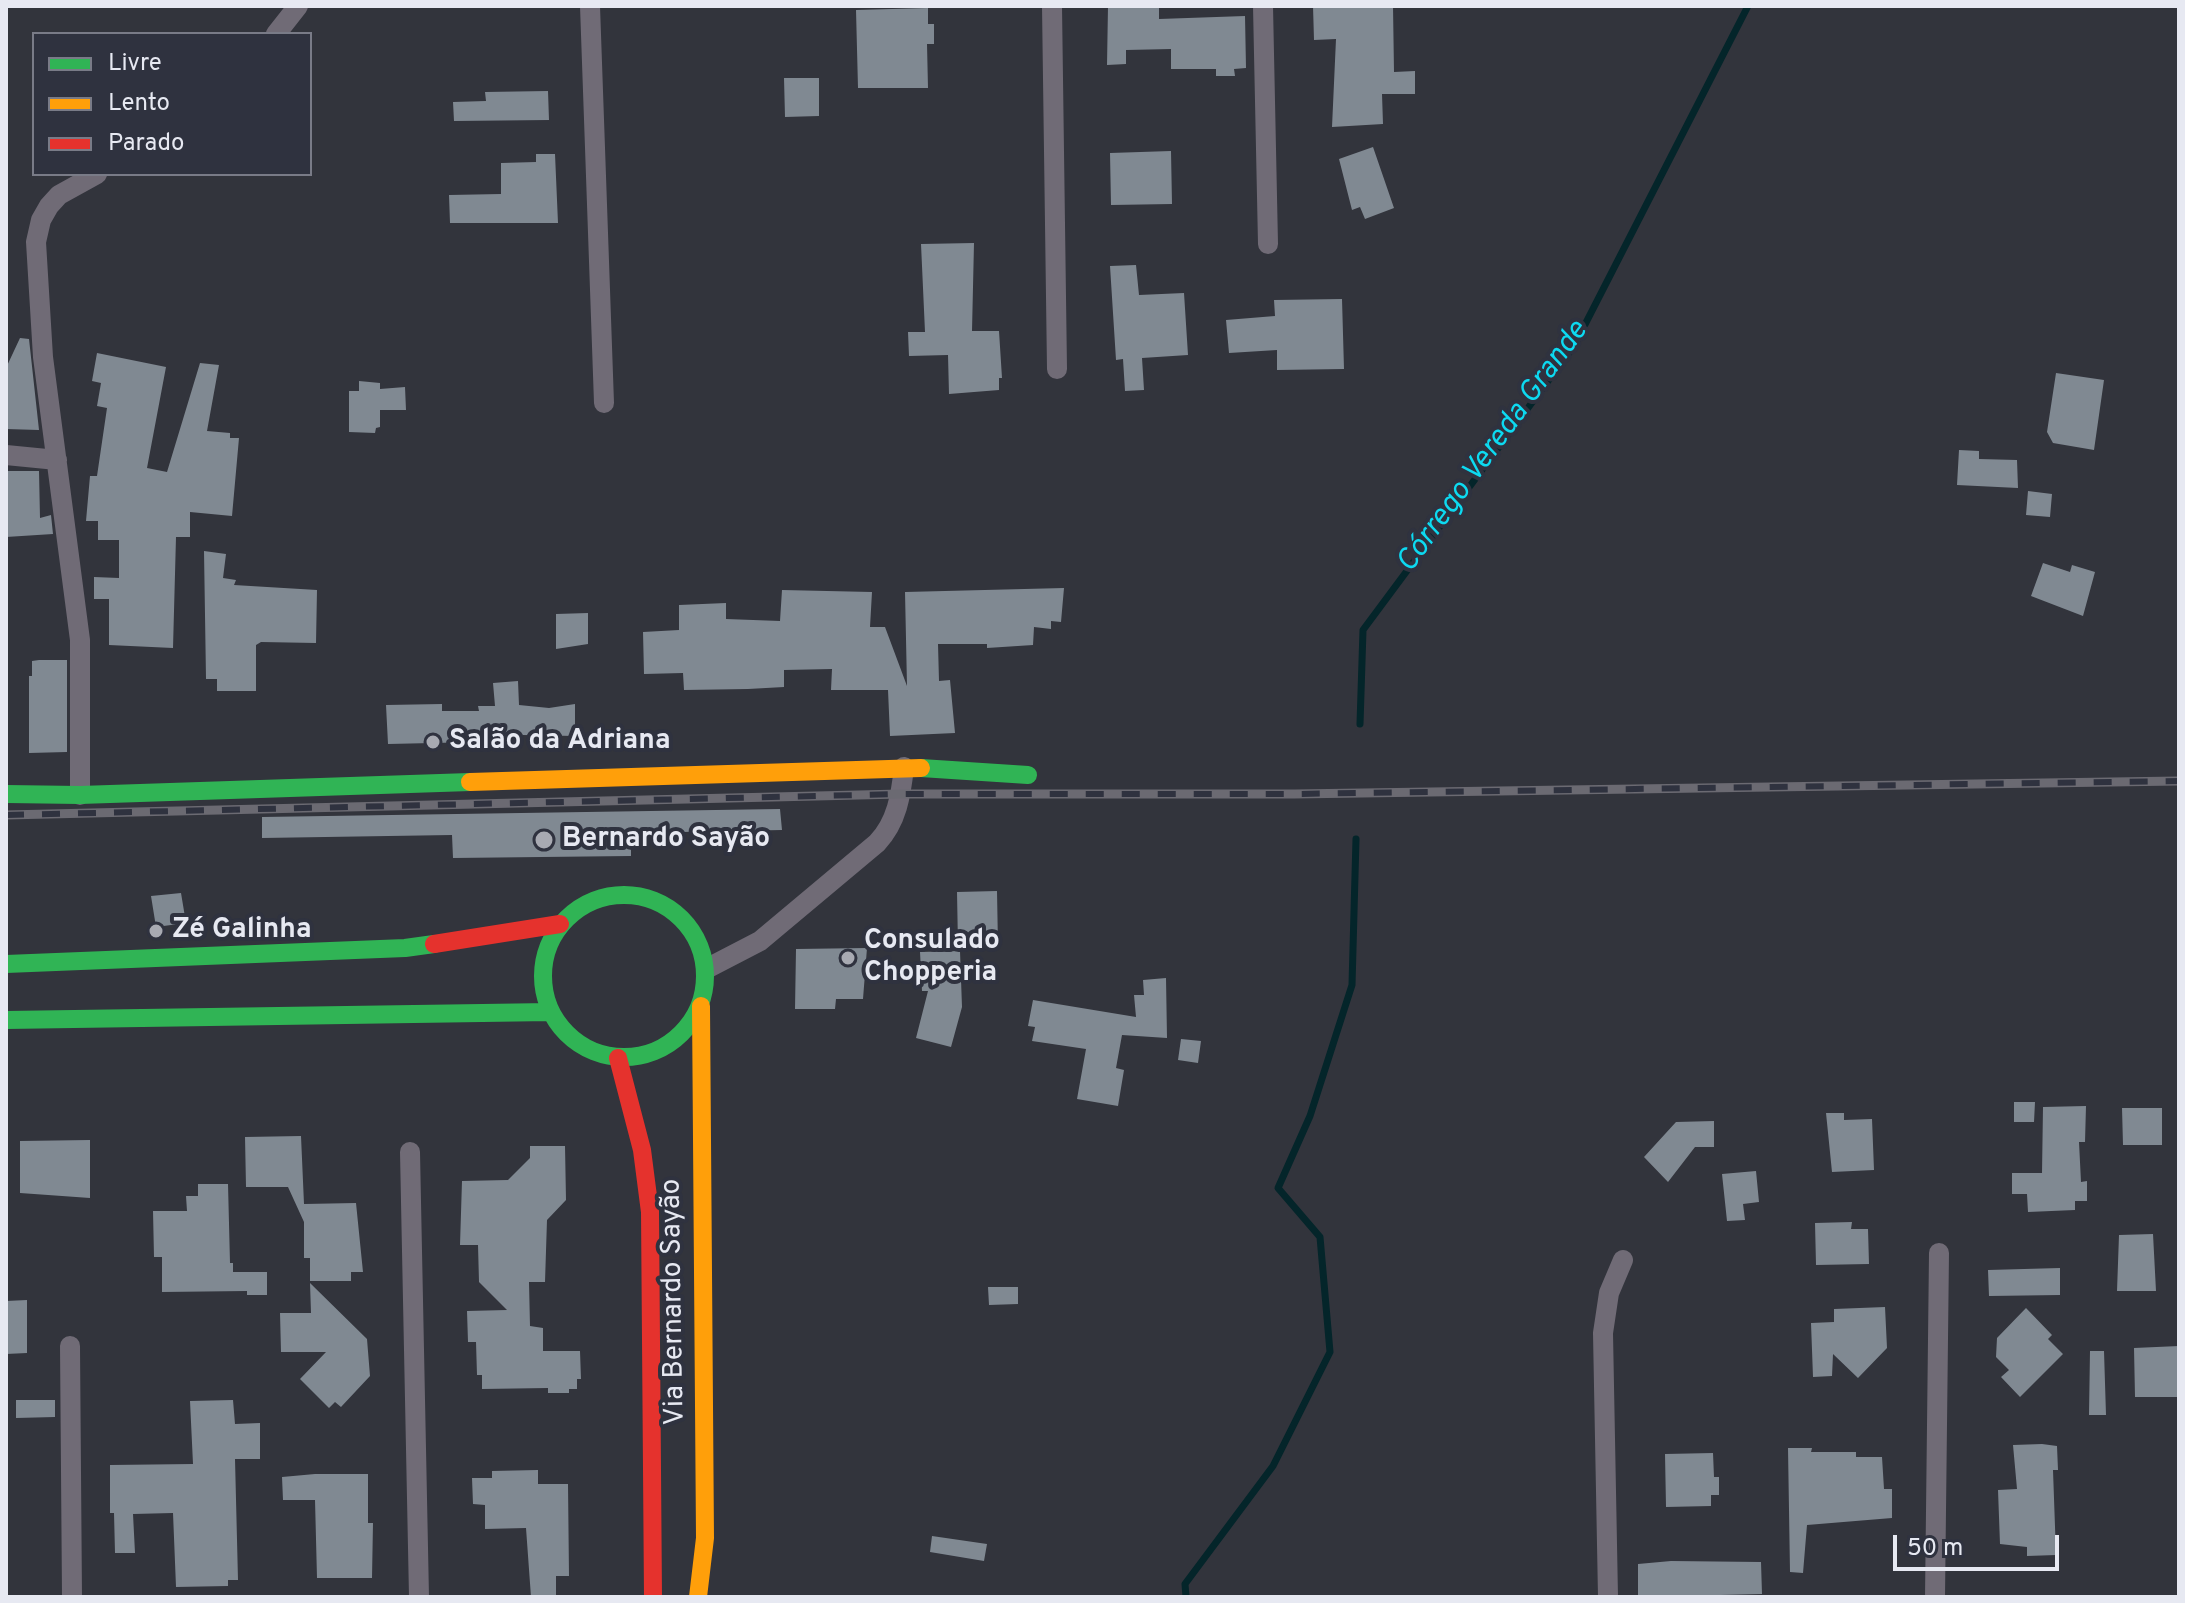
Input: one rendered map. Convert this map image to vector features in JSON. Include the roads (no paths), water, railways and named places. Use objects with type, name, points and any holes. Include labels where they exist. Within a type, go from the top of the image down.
[{"type":"main road","points":[[6,794],[80,795],[904,767],[1028,775]]},
{"type":"main road","points":[[6,964],[405,948],[560,924],[591,900],[630,893],[667,905],[694,932],[706,969],[701,1006],[681,1035],[652,1053],[618,1058],[577,1044],[550,1012],[542,966],[560,924]]},
{"type":"main road","name":"Via Bernardo Sayão","points":[[698,1597],[705,1538],[701,1006]]},
{"type":"main road","points":[[6,1020],[550,1012]]},
{"type":"main road","name":"Via Bernardo Sayão","points":[[618,1058],[642,1150],[650,1212],[653,1597]]},
{"type":"street","points":[[278,32],[298,6]]},
{"type":"street","points":[[590,6],[604,403]]},
{"type":"street","points":[[1052,6],[1057,369]]},
{"type":"street","points":[[1263,6],[1268,244]]},
{"type":"street","points":[[80,795],[80,640],[43,357],[36,242],[41,220],[49,206],[59,195],[93,176]]},
{"type":"street","points":[[6,455],[57,460]]},
{"type":"street","points":[[706,969],[760,941],[877,843],[888,831],[896,812],[904,767]]},
{"type":"street","points":[[410,1152],[419,1597]]},
{"type":"street","points":[[1935,1597],[1939,1253]]},
{"type":"street","points":[[1608,1597],[1603,1333],[1609,1293],[1623,1260]]},
{"type":"street","points":[[70,1346],[72,1597]]},
{"type":"waterway","name":"Córrego Vereda Grande","points":[[1360,724],[1363,630],[1574,346],[1748,6]]},
{"type":"waterway","name":"Córrego Vereda Grande","points":[[1186,1597],[1185,1584],[1273,1466],[1330,1352],[1320,1237],[1278,1188],[1310,1116],[1352,985],[1356,839]]},
{"type":"railway","points":[[6,815],[901,794],[1294,794],[2179,781]]},
{"type":"place","name":"Salão da Adriana","points":[[433,742]]},
{"type":"place","name":"Bernardo Sayão","points":[[544,840]]},
{"type":"place","name":"Zé Galinha","points":[[156,931]]},
{"type":"place","name":"Consulado Chopperia","points":[[848,958]]}]
